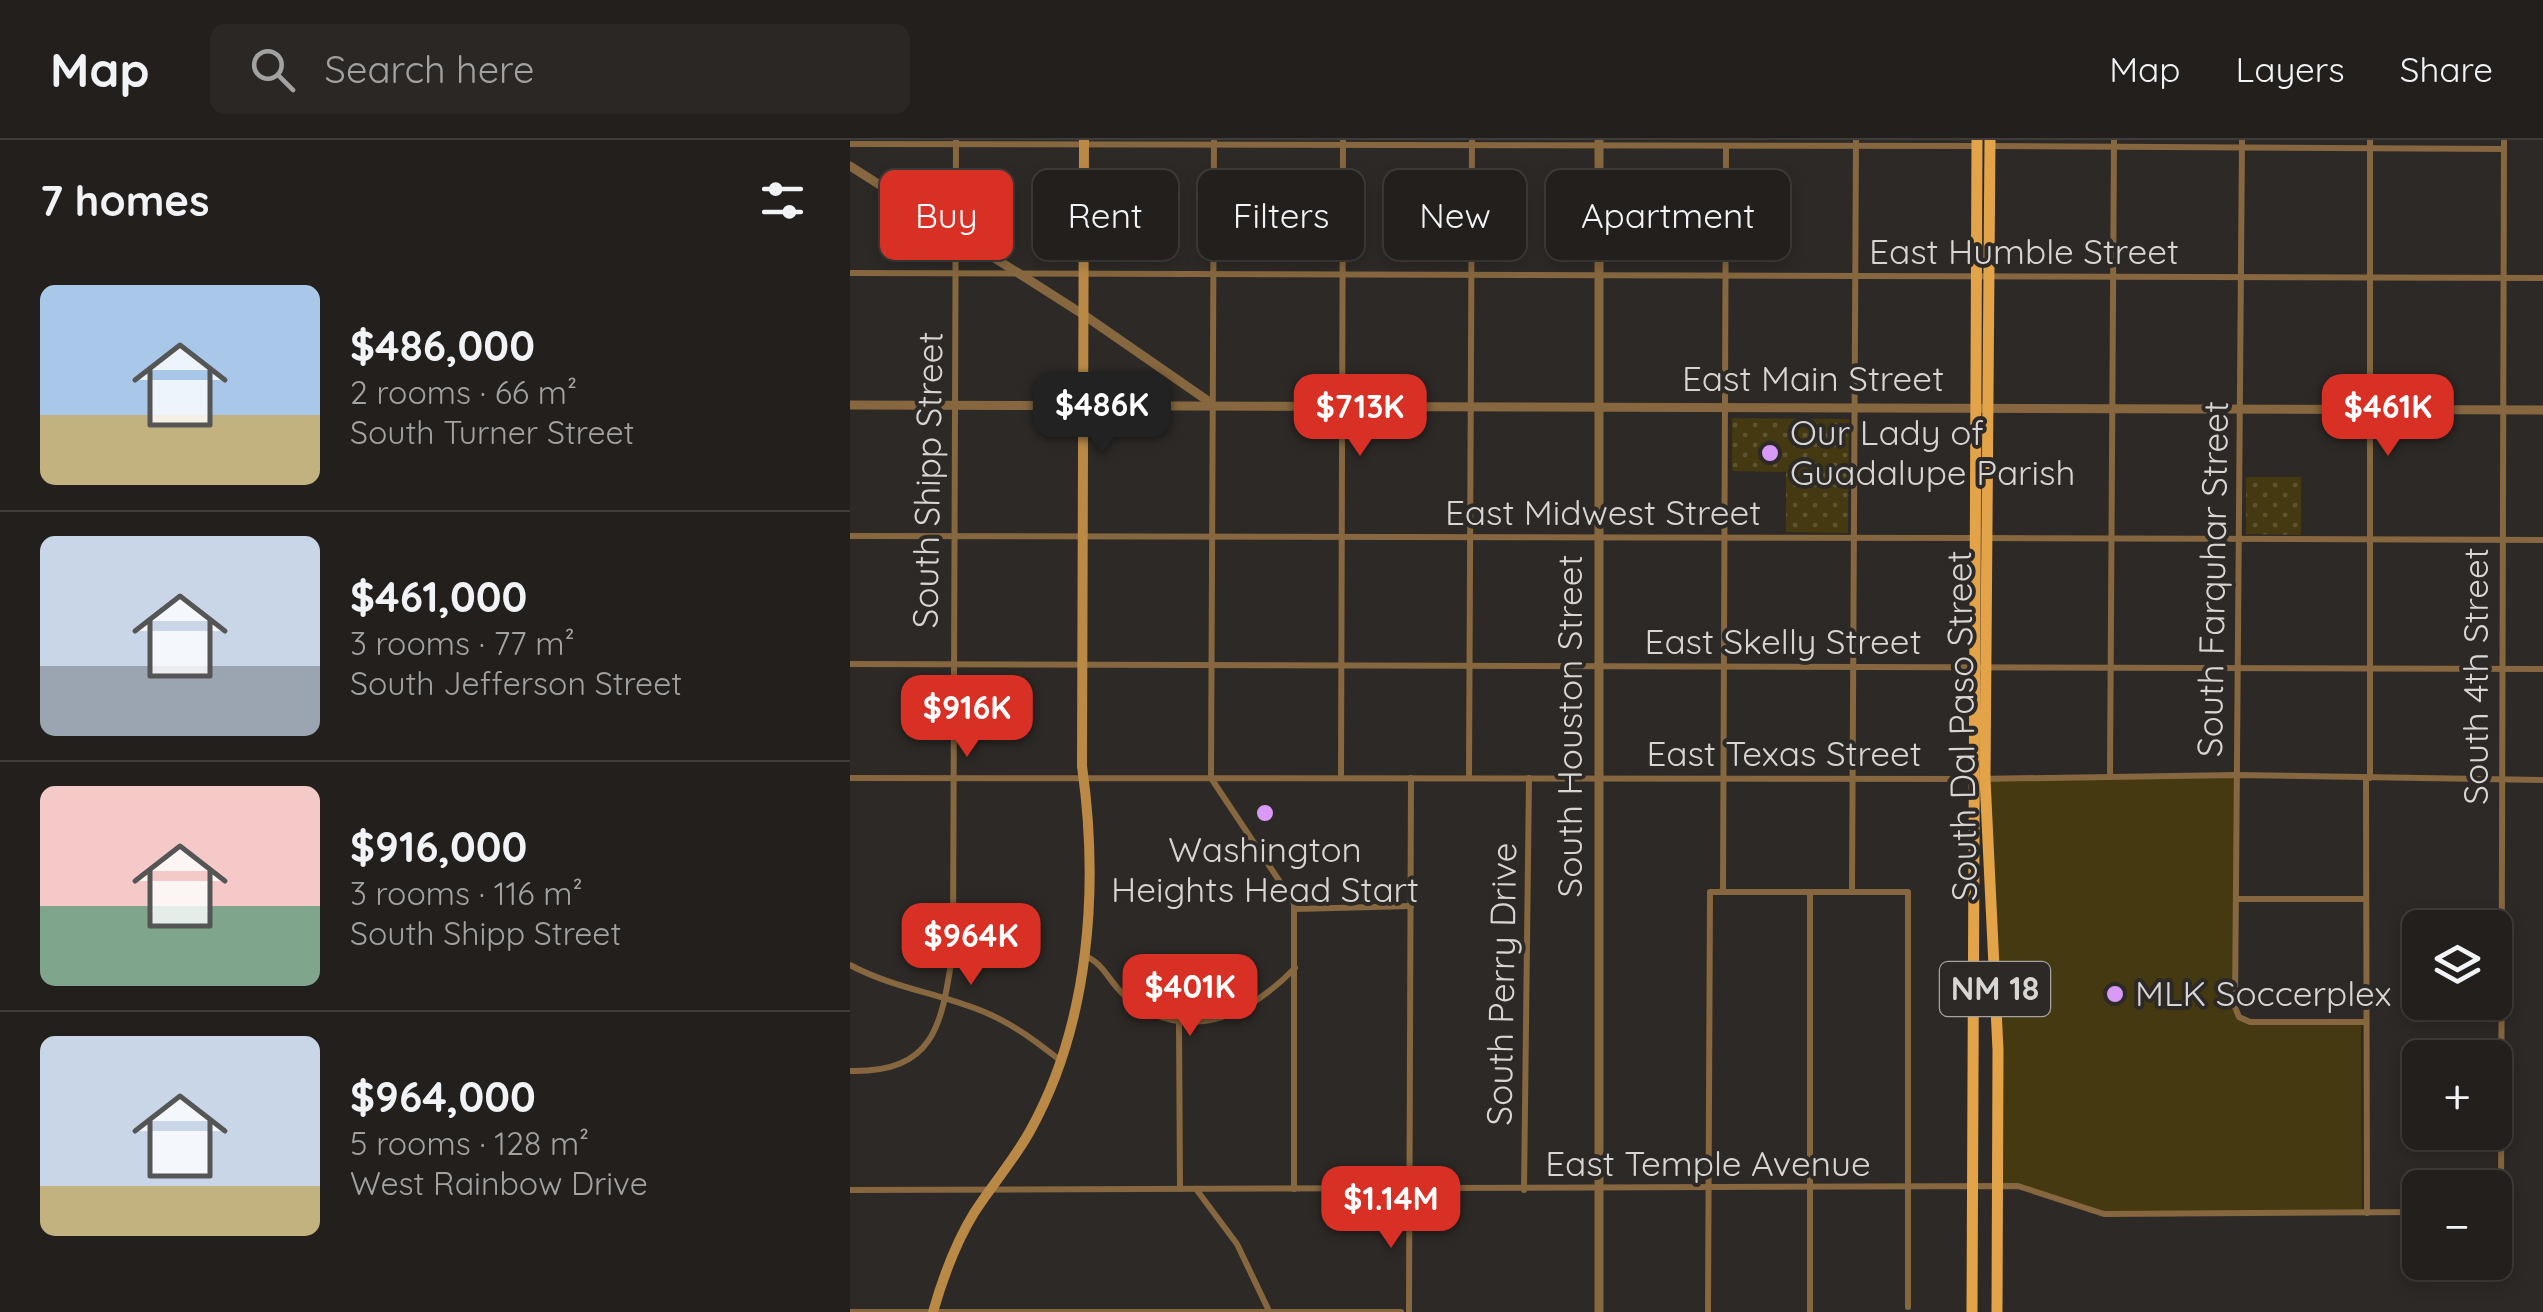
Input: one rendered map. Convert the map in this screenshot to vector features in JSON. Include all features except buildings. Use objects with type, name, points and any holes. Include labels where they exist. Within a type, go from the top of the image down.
[{"type":"main road","points":[[933,1312],[952,1256],[1031,1130],[1062,1062],[1084,955],[1084,142]]},
{"type":"main road","name":"South Dal Paso Street","points":[[1972,1312],[1981,779],[1984,143]]},
{"type":"main road","name":"South Dal Paso Street","points":[[1981,779],[1998,1050],[1997,1312]]},
{"type":"street","points":[[2366,1213],[2364,899],[2370,669],[2370,140]]},
{"type":"street","name":"South Shipp Street","points":[[956,142],[956,170]]},
{"type":"street","points":[[1214,143],[1211,778],[1295,909],[1294,1190]]},
{"type":"street","points":[[1341,778],[1343,143]]},
{"type":"street","points":[[1469,778],[1472,143]]},
{"type":"street","points":[[850,144],[2242,144],[2370,150],[2504,144]]},
{"type":"street","name":"South Houston Street","points":[[1599,1312],[1596,538],[1600,144]]},
{"type":"street","points":[[1852,892],[1856,144]]},
{"type":"street","points":[[2110,776],[2114,144]]},
{"type":"street","name":"South Farquhar Street","points":[[2242,144],[2236,775],[2239,1017],[2250,1022],[2365,1022]]},
{"type":"street","name":"South 4th Street","points":[[2498,1170],[2504,144]]},
{"type":"street","points":[[1722,892],[1726,147]]},
{"type":"street","points":[[850,166],[880,185]]},
{"type":"street","name":"South Shipp Street","points":[[850,1071],[890,1068],[911,1059],[935,1033],[946,1000],[954,950],[956,260]]},
{"type":"street","points":[[996,260],[1213,404]]},
{"type":"street","name":"East Humble Street","points":[[850,273],[2543,278]]},
{"type":"street","name":"East Main Street","points":[[850,404],[2543,410]]},
{"type":"street","name":"East Midwest Street","points":[[850,536],[2543,540]]},
{"type":"street","name":"East Skelly Street","points":[[850,664],[2543,669]]},
{"type":"street","name":"East Texas Street","points":[[850,778],[1981,779],[2236,775],[2543,780]]},
{"type":"street","points":[[1408,1312],[1411,778]]},
{"type":"street","name":"South Perry Drive","points":[[1524,1190],[1529,778]]},
{"type":"street","points":[[1708,1312],[1710,892],[1908,892],[1908,1307]]},
{"type":"street","points":[[1810,892],[1810,1312]]},
{"type":"street","points":[[2236,900],[2364,899]]},
{"type":"street","points":[[1295,909],[1411,906]]},
{"type":"street","points":[[1084,955],[1096,960],[1136,1003],[1179,1021],[1212,1020],[1238,1013],[1255,1005],[1295,968]]},
{"type":"street","points":[[850,965],[892,985],[1008,1024],[1062,1062]]},
{"type":"street","points":[[1179,1021],[1180,1190]]},
{"type":"street","name":"East Temple Avenue","points":[[850,1190],[1810,1190],[1997,1186],[2039,1190],[2099,1214],[2402,1212]]},
{"type":"street","points":[[1196,1190],[1237,1244],[1269,1312]]},
{"type":"street","points":[[850,1312],[1401,1312]]},
{"type":"shaded area","points":[[1732,418],[1849,419],[1848,533],[1786,532],[1786,472],[1732,471]]},
{"type":"shaded area","points":[[2246,477],[2301,477],[2301,535],[2246,534]]},
{"type":"shaded area","name":"MLK Soccerplex","points":[[2236,775],[2235,1007],[2243,1020],[2361,1023],[2362,1213],[2099,1213],[2039,1190],[1997,1186],[1985,779]]},
{"type":"place","name":"Our Lady of Guadalupe Parish","points":[[1770,453]]},
{"type":"place","name":"Washington Heights Head Start","points":[[1265,813]]},
{"type":"place","name":"MLK Soccerplex","points":[[2115,994]]}]
